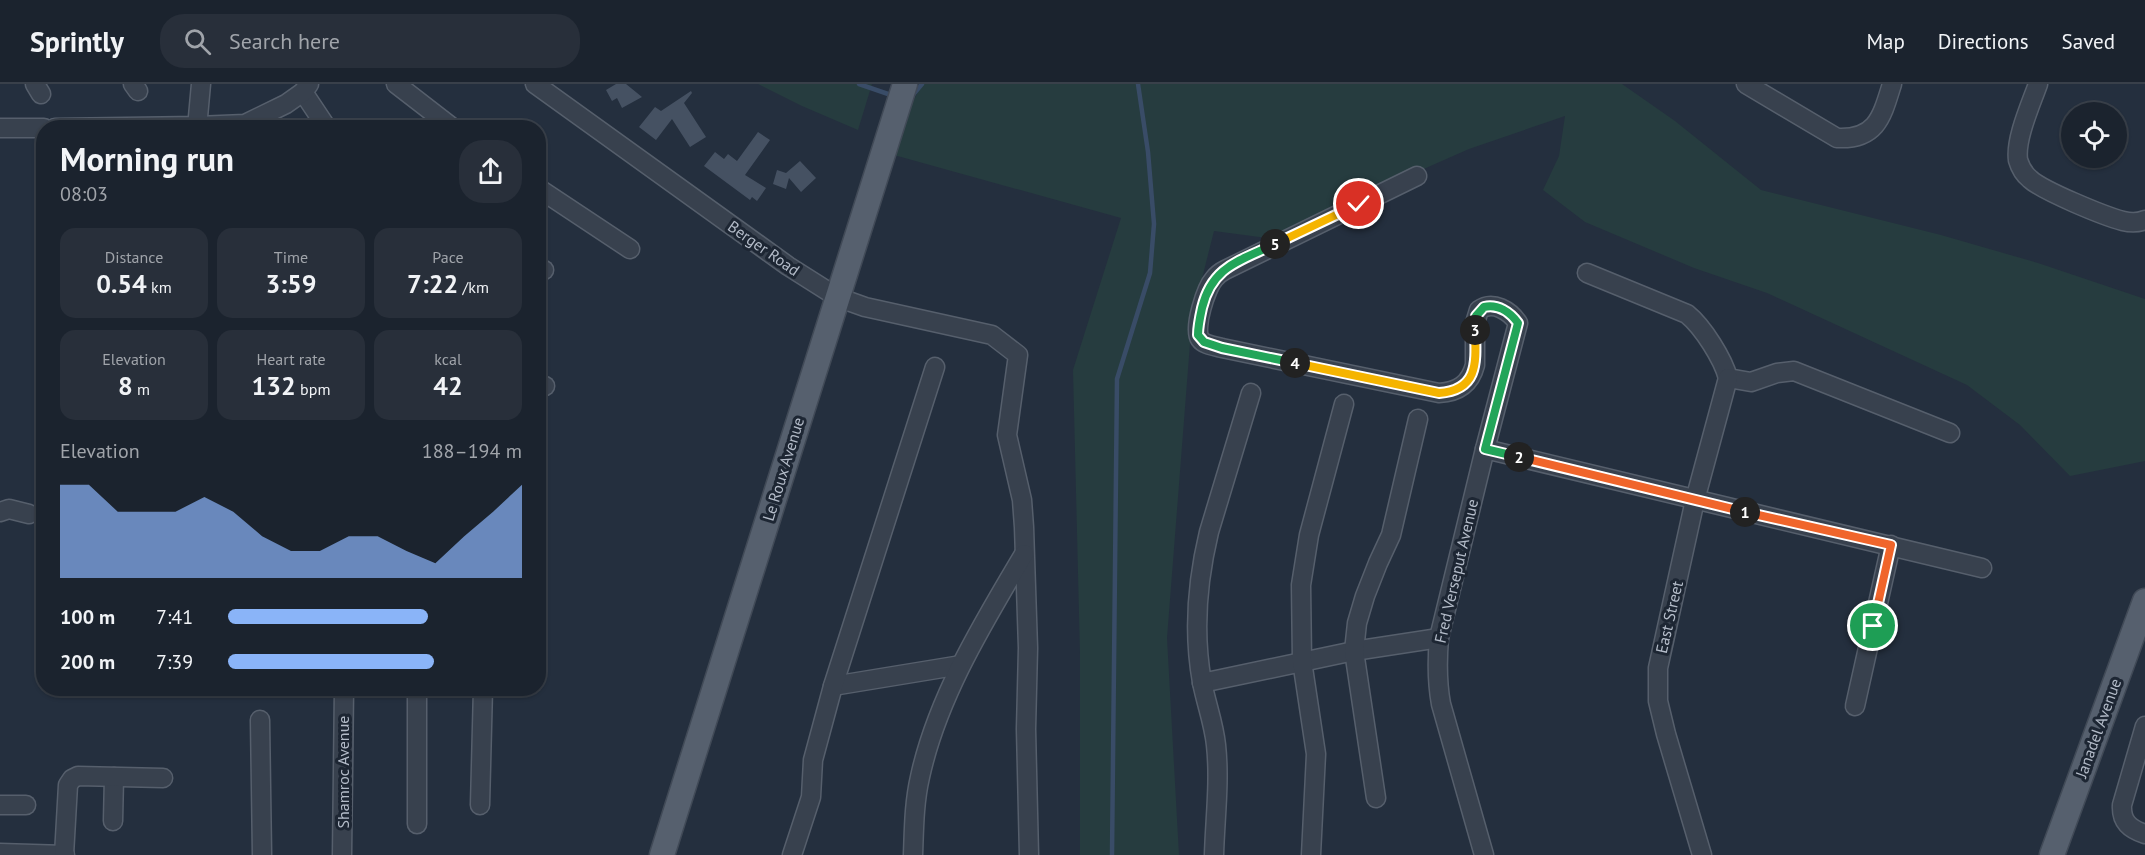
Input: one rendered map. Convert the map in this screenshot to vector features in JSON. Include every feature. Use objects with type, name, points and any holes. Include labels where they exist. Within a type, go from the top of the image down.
[{"type":"main road","name":"Le Roux Avenue","points":[[662,855],[905,84]]},
{"type":"main road","name":"Janadel Avenue","points":[[2052,855],[2145,601]]},
{"type":"street","points":[[198,120],[201,84]]},
{"type":"street","points":[[396,84],[443,120]]},
{"type":"street","name":"Berger Road","points":[[535,84],[788,266],[837,297],[865,307],[986,333],[997,338],[1018,356],[1007,435],[1022,500],[1024,554]]},
{"type":"street","points":[[1758,87],[1837,138],[1845,139],[1854,138],[1873,129],[1883,114],[1892,84]]},
{"type":"street","points":[[2037,84],[2018,146],[2018,158],[2023,172],[2031,181],[2066,198],[2124,221],[2138,223],[2145,220]]},
{"type":"street","points":[[254,120],[286,105],[306,88],[323,120]]},
{"type":"street","points":[[0,128],[36,128]]},
{"type":"street","name":"Fred Verseput Avenue","points":[[1417,176],[1225,270],[1215,278],[1205,297],[1198,325],[1199,338],[1204,342],[1228,349],[1439,393],[1461,387],[1474,371],[1476,365],[1475,323],[1479,310],[1489,306],[1498,308],[1508,312],[1518,323],[1439,639],[1439,695],[1484,855]]},
{"type":"street","points":[[546,193],[630,249]]},
{"type":"street","points":[[1587,273],[1687,314],[1698,325],[1724,367],[1728,378],[1751,382],[1794,371],[1950,434]]},
{"type":"street","points":[[792,855],[811,797],[813,760],[832,686],[935,367]]},
{"type":"street","name":"East Street","points":[[1702,855],[1666,734],[1658,701],[1658,684],[1661,652],[1695,500],[1728,378]]},
{"type":"street","points":[[1214,855],[1217,756],[1213,725],[1202,683],[1196,621],[1204,554],[1251,393]]},
{"type":"street","points":[[1311,855],[1316,754],[1302,661],[1301,585],[1309,535],[1344,404]]},
{"type":"street","points":[[1376,798],[1354,651],[1357,623],[1377,563],[1391,535],[1418,419]]},
{"type":"street","points":[[1485,449],[1982,568]]},
{"type":"street","points":[[0,512],[9,509],[29,514]]},
{"type":"street","points":[[1855,706],[1891,545]]},
{"type":"street","points":[[913,855],[916,799],[925,758],[961,664],[1024,554]]},
{"type":"street","points":[[1024,554],[1028,648],[1026,729],[1029,855]]},
{"type":"street","points":[[1202,683],[1354,651],[1439,639]]},
{"type":"street","points":[[832,686],[961,664]]},
{"type":"street","name":"Shamroc Avenue","points":[[342,855],[344,696]]},
{"type":"street","points":[[417,696],[417,824]]},
{"type":"street","points":[[480,805],[483,696]]},
{"type":"street","points":[[260,720],[262,855]]},
{"type":"street","points":[[2145,726],[2122,805],[2122,814],[2127,825],[2145,834]]},
{"type":"street","points":[[0,853],[64,855],[68,785],[78,776],[163,778]]},
{"type":"street","points":[[113,821],[114,777]]},
{"type":"street","points":[[0,805],[26,804]]},
{"type":"green space","points":[[758,84],[872,84],[858,130]]},
{"type":"green space","points":[[922,84],[1622,84],[1675,121],[1761,190],[1941,235],[2038,263],[2145,299],[2145,461],[2070,476],[2020,425],[1967,385],[1767,293],[1694,268],[1585,222],[1543,190],[1559,156],[1565,116],[1469,149],[1267,238],[1214,231],[1192,318],[1167,638],[1179,855],[1080,855],[1080,654],[1073,370],[1121,218],[894,155],[905,117]]},
{"type":"building","points":[[616,84],[626,84],[642,97],[622,108],[617,98],[612,101],[606,90]]},
{"type":"building","points":[[691,91],[692,93],[684,103],[706,137],[690,147],[672,119],[656,140],[639,127],[655,107],[661,111]]},
{"type":"building","points":[[758,132],[770,140],[745,175],[766,188],[757,201],[752,197],[750,200],[704,166],[715,152],[724,159],[728,154],[737,161]]},
{"type":"building","points":[[800,161],[816,178],[801,192],[789,178],[786,189],[773,184],[777,170],[786,173]]},
{"type":"waterway","points":[[859,84],[894,96]]},
{"type":"waterway","points":[[912,96],[922,84]]},
{"type":"waterway","points":[[1112,855],[1117,379],[1150,273],[1154,224],[1148,152],[1138,84]]},
{"type":"route","points":[[1359,204],[1236,263],[1215,278],[1205,297],[1198,325],[1199,338],[1204,342],[1228,349],[1446,393],[1461,387],[1474,371],[1476,365],[1475,323],[1479,310],[1489,306],[1508,312],[1518,323],[1485,449],[1891,545],[1873,626]]}]
